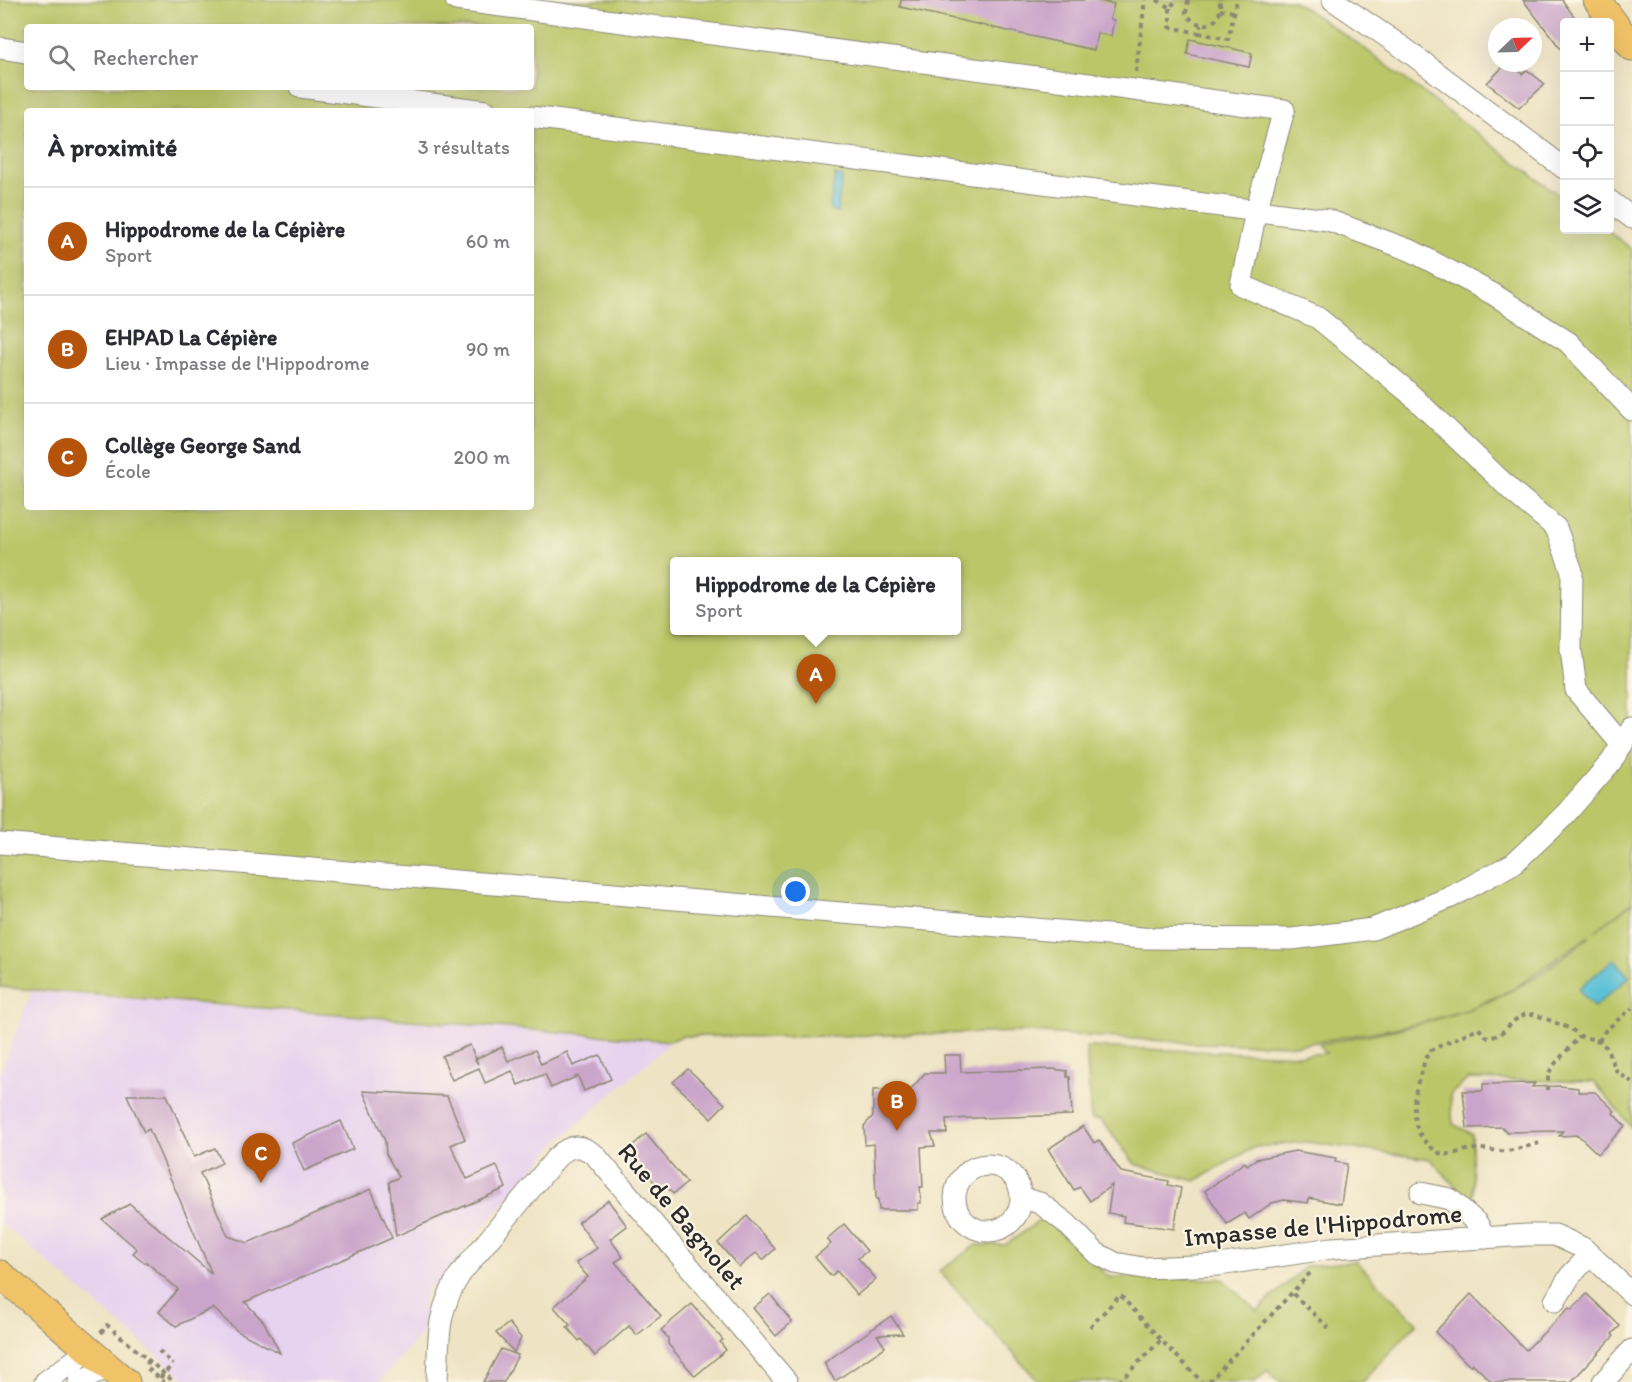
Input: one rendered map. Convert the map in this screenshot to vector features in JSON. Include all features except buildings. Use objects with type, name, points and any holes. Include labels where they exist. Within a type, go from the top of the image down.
[{"type":"main road","points":[[1597,0],[1632,47]]},
{"type":"main road","points":[[1613,0],[1632,26]]},
{"type":"main road","points":[[0,1274],[108,1367]]},
{"type":"street","points":[[0,843],[1143,938],[1292,939],[1373,929],[1451,897],[1514,863],[1562,818],[1611,762],[1627,737],[1576,690],[1571,649],[1572,571],[1556,528],[1513,492],[1406,390],[1318,318],[1240,285],[1256,211],[1284,110],[456,0]]},
{"type":"street","points":[[1333,0],[1405,49],[1560,165]]},
{"type":"street","points":[[0,48],[24,52]]},
{"type":"street","points":[[323,90],[463,108]]},
{"type":"street","points":[[534,117],[1328,220],[1422,256],[1493,294],[1568,342],[1632,410]]},
{"type":"street","points":[[1614,204],[1632,218]]},
{"type":"street","name":"Rue de Bagnolet","points":[[437,1382],[441,1317],[450,1290],[461,1273],[557,1157],[565,1149],[575,1147],[585,1148],[595,1155],[787,1382]]},
{"type":"street","points":[[1421,1193],[1450,1199],[1477,1223],[1485,1238]]},
{"type":"street","name":"Impasse de l'Hippodrome","points":[[1022,1198],[1040,1203],[1066,1223],[1096,1253],[1115,1263],[1143,1268],[1219,1265],[1332,1248],[1527,1235],[1555,1236],[1583,1248],[1632,1294]]},
{"type":"street","points":[[1555,1301],[1570,1276],[1590,1255]]},
{"type":"street","points":[[1603,1382],[1632,1350]]},
{"type":"street","points":[[45,1382],[108,1367]]},
{"type":"street","points":[[80,1382],[108,1367]]},
{"type":"path","points":[[1133,90],[1145,0]]},
{"type":"path","points":[[1157,0],[1170,8]]},
{"type":"path","points":[[1176,0],[1170,8],[1170,27],[1228,39],[1237,0]]},
{"type":"path","points":[[1188,0],[1186,13],[1194,22],[1201,25],[1218,18],[1219,0]]},
{"type":"path","points":[[1220,10],[1234,12]]},
{"type":"path","points":[[1199,33],[1201,25]]},
{"type":"path","points":[[1599,1041],[1605,1031],[1632,1008]]},
{"type":"path","points":[[1539,1143],[1506,1151],[1477,1148],[1445,1155],[1438,1153],[1423,1139],[1417,1126],[1415,1109],[1415,1091],[1429,1051],[1478,1028],[1488,1038],[1499,1035],[1515,1020],[1524,1015],[1534,1014],[1571,1029],[1580,1036],[1599,1041],[1606,1047],[1617,1072],[1632,1082]]},
{"type":"path","points":[[1548,1090],[1548,1075],[1552,1067],[1580,1036]]},
{"type":"path","points":[[1209,1382],[1293,1294],[1332,1248]]},
{"type":"path","points":[[1293,1294],[1332,1331]]},
{"type":"path","points":[[1090,1327],[1120,1295],[1202,1382]]},
{"type":"path","points":[[108,1367],[107,1325],[174,1382]]},
{"type":"path","points":[[1119,1382],[1161,1340]]},
{"type":"path","points":[[148,1360],[147,1368],[162,1380],[173,1364],[159,1351]]},
{"type":"shaded area","points":[[32,991],[671,1042],[555,1144],[466,1247],[442,1284],[426,1288],[422,1306],[432,1322],[379,1382],[188,1382],[0,1222],[0,1073]]},
{"type":"green space","points":[[0,0],[1292,0],[1360,45],[1560,196],[1560,234],[1611,234],[1632,249],[1632,902],[1595,931],[1632,903],[1632,1128],[1594,1082],[1468,1079],[1450,1095],[1453,1124],[1472,1134],[1473,1205],[1430,1159],[1306,1142],[1255,1147],[1195,1181],[1135,1164],[1101,1120],[1091,1119],[1086,1047],[1302,1055],[1326,1053],[1319,1044],[1415,1025],[1464,1010],[1418,1024],[1299,1045],[1195,1043],[1026,1032],[784,1037],[682,1036],[670,1041],[0,987]],"holes":[[[1589,936],[1533,978],[1504,994],[1471,1008],[1513,989]]]},
{"type":"green space","points":[[1043,1218],[1109,1277],[1222,1279],[1257,1311],[1306,1266],[1356,1261],[1417,1323],[1362,1382],[1279,1382],[1267,1370],[1255,1382],[1039,1382],[939,1271],[976,1245],[1005,1245]]},
{"type":"water","points":[[835,175],[842,177],[837,212],[830,210]]},
{"type":"water","points":[[1614,959],[1629,977],[1594,1007],[1578,989]]},
{"type":"place","name":"Hippodrome de la Cépière","points":[[816,704]]},
{"type":"place","name":"EHPAD La Cépière","points":[[897,1131]]},
{"type":"place","name":"Collège George Sand","points":[[261,1183]]}]
